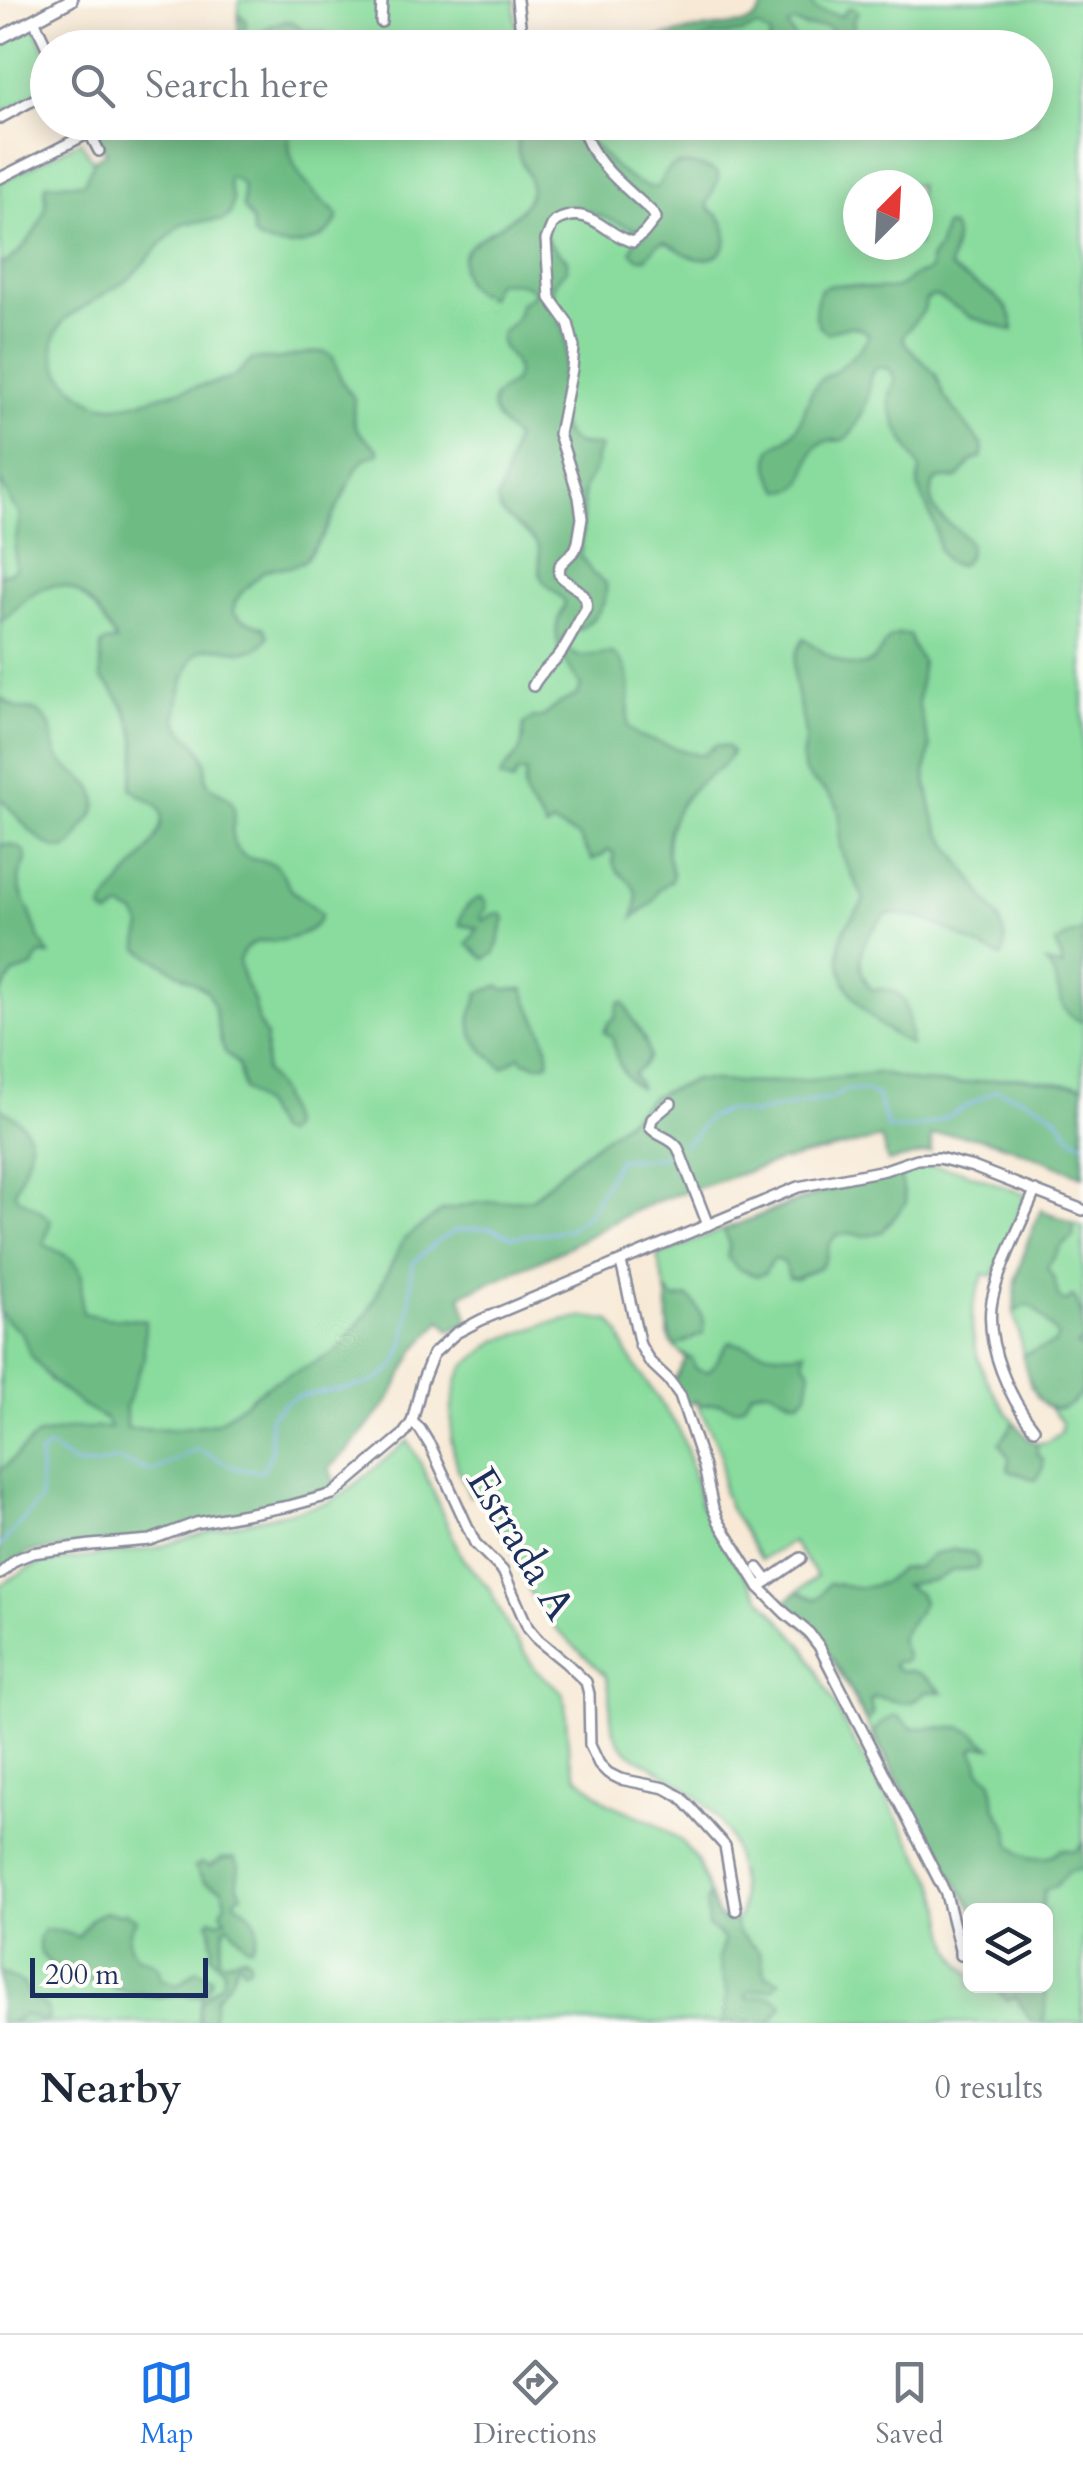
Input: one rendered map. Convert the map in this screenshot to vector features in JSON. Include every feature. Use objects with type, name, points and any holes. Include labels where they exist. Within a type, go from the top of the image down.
[{"type":"main road","points":[[0,38],[71,0]]},
{"type":"street","points":[[381,22],[382,0]]},
{"type":"street","points":[[517,0],[521,30]]},
{"type":"street","points":[[34,20],[39,30]]},
{"type":"street","points":[[0,118],[30,102]]},
{"type":"street","points":[[0,178],[65,140]]},
{"type":"street","points":[[93,140],[99,151]]},
{"type":"street","points":[[533,686],[564,648],[588,602],[559,574],[560,564],[578,542],[582,508],[558,434],[574,347],[568,323],[550,298],[548,232],[556,220],[574,216],[594,219],[633,242],[656,218],[600,162],[587,140]]},
{"type":"street","points":[[672,1102],[654,1117],[650,1126],[678,1148],[708,1225]]},
{"type":"street","points":[[0,1574],[32,1553],[139,1542],[196,1524],[333,1494],[403,1435],[412,1422],[430,1358],[456,1333],[798,1187],[929,1158],[972,1167],[1083,1210]]},
{"type":"street","points":[[1034,1429],[1018,1406],[998,1357],[991,1309],[1010,1249],[1035,1191]]},
{"type":"street","points":[[621,1262],[640,1345],[680,1395],[713,1508],[725,1532],[777,1606],[814,1639],[830,1665],[946,1894],[960,1950]]},
{"type":"street","name":"Estrada A","points":[[412,1422],[431,1447],[475,1543],[503,1571],[528,1628],[587,1684],[590,1745],[596,1759],[616,1778],[675,1793],[720,1838],[727,1852],[736,1910]]},
{"type":"street","points":[[764,1584],[801,1558]]},
{"type":"street","points":[[758,1568],[764,1584]]},
{"type":"green space","points":[[239,0],[514,0],[517,30],[238,30]]},
{"type":"green space","points":[[769,0],[1083,0],[1083,1086],[1016,1077],[959,1084],[917,1082],[878,1073],[755,1083],[695,1080],[653,1096],[532,1199],[477,1203],[404,1239],[368,1312],[336,1352],[270,1384],[217,1423],[174,1429],[0,1470],[0,183],[80,141],[92,160],[106,153],[99,140],[1053,140],[1053,30],[697,30],[745,24],[756,18]]},
{"type":"green space","points":[[769,0],[809,0],[816,10],[842,16],[848,8],[858,12],[854,30],[805,27],[794,22],[788,26],[790,30],[697,30],[745,24],[756,18]]},
{"type":"green space","points":[[239,14],[246,20],[245,30],[239,30]]},
{"type":"green space","points":[[282,22],[295,24],[301,30],[265,30]]},
{"type":"green space","points":[[34,25],[36,30],[30,30],[30,97],[0,114],[0,44]]},
{"type":"green space","points":[[99,140],[289,140],[300,175],[338,215],[333,226],[314,241],[288,246],[262,241],[253,235],[252,221],[243,208],[243,185],[230,177],[230,215],[223,220],[183,223],[130,278],[65,319],[53,345],[56,363],[73,387],[107,406],[137,403],[225,380],[253,359],[325,352],[333,357],[342,382],[354,398],[357,429],[379,451],[358,466],[323,536],[304,561],[264,571],[235,602],[233,612],[264,628],[268,636],[261,646],[242,651],[201,650],[187,670],[177,709],[178,723],[205,759],[207,782],[233,806],[232,835],[239,852],[275,865],[292,890],[321,914],[315,926],[302,934],[255,943],[245,949],[239,960],[266,1036],[265,1071],[280,1093],[290,1123],[283,1135],[276,1131],[263,1106],[243,1089],[238,1064],[221,1042],[207,991],[139,949],[142,927],[135,914],[121,908],[109,916],[102,911],[149,849],[161,824],[159,808],[131,788],[136,753],[133,728],[120,701],[101,678],[101,646],[116,642],[110,631],[85,598],[63,586],[37,591],[0,622],[0,574],[15,568],[20,514],[0,480],[0,262],[4,264],[10,259],[34,233],[45,209],[46,184],[84,183],[95,159],[106,153]]},
{"type":"green space","points":[[518,140],[590,140],[623,174],[646,186],[658,187],[667,171],[678,165],[700,166],[718,174],[707,204],[723,223],[726,239],[719,254],[711,258],[695,258],[664,242],[646,258],[638,258],[631,252],[639,230],[584,212],[550,213],[544,227],[550,244],[567,259],[567,270],[554,288],[566,350],[559,405],[561,426],[573,442],[601,447],[584,488],[581,556],[592,573],[606,583],[606,592],[595,616],[563,640],[578,656],[613,653],[621,661],[630,687],[628,727],[639,736],[697,755],[716,745],[732,752],[723,765],[688,794],[677,811],[667,841],[671,881],[633,918],[636,893],[616,869],[614,853],[607,850],[592,860],[579,837],[552,824],[546,829],[525,795],[526,773],[518,772],[513,782],[500,778],[520,750],[524,724],[577,695],[581,686],[563,657],[556,633],[565,602],[542,579],[538,546],[503,514],[498,499],[515,438],[492,408],[496,395],[513,382],[517,373],[501,336],[516,319],[520,304],[534,291],[523,284],[499,282],[489,298],[469,287],[462,272],[468,248],[514,215],[530,195],[530,182],[518,152]]},
{"type":"green space","points":[[945,225],[952,226],[955,236],[950,268],[1000,301],[1008,310],[1013,331],[971,317],[932,296],[903,336],[904,342],[936,375],[944,396],[983,447],[982,457],[972,461],[958,478],[938,480],[933,486],[934,509],[969,543],[968,557],[958,566],[947,562],[939,550],[935,526],[918,486],[920,469],[890,408],[895,378],[889,369],[877,367],[852,432],[845,439],[817,447],[799,486],[781,490],[769,466],[771,449],[796,429],[817,384],[850,359],[869,335],[855,327],[828,333],[823,329],[816,314],[821,289],[838,285],[886,289],[901,286],[930,270],[930,260]]},
{"type":"green space","points":[[910,635],[922,662],[918,704],[930,747],[925,775],[933,814],[940,832],[999,919],[1005,943],[1002,957],[919,918],[887,914],[879,922],[862,949],[861,969],[872,990],[894,991],[901,997],[911,1045],[868,1014],[847,985],[841,968],[843,933],[864,900],[841,851],[837,805],[803,767],[805,735],[794,674],[794,662],[804,638],[852,666],[872,661],[890,637]]},
{"type":"green space","points":[[0,697],[17,708],[42,715],[59,758],[94,790],[95,811],[74,843],[64,849],[44,842],[0,798]]},
{"type":"green space","points":[[8,844],[26,854],[19,877],[20,890],[49,955],[41,954],[33,967],[13,974],[0,994],[0,845]]},
{"type":"green space","points":[[482,897],[486,903],[483,921],[496,914],[505,919],[495,953],[485,959],[467,944],[478,928],[460,925],[466,908]]},
{"type":"green space","points":[[1083,931],[1083,1022],[1067,1012],[1046,963],[1062,967],[1056,944]]},
{"type":"green space","points":[[499,986],[524,989],[546,1043],[548,1063],[538,1065],[523,1061],[520,1056],[503,1068],[476,1040],[471,1016],[478,993]]},
{"type":"green space","points":[[623,1002],[643,1037],[649,1057],[633,1074],[639,1088],[624,1072],[612,1037],[604,1032]]},
{"type":"green space","points":[[878,1073],[917,1082],[959,1084],[1016,1077],[1083,1086],[1083,1176],[1008,1146],[949,1134],[931,1136],[931,1152],[888,1162],[881,1138],[777,1162],[660,1200],[559,1252],[461,1295],[469,1322],[450,1331],[442,1320],[416,1349],[388,1402],[329,1468],[337,1489],[148,1540],[31,1552],[0,1571],[0,1470],[36,1436],[74,1428],[111,1428],[105,1419],[51,1381],[30,1354],[22,1333],[0,1312],[0,1108],[15,1117],[29,1136],[28,1156],[16,1196],[51,1220],[44,1244],[68,1257],[81,1271],[83,1313],[145,1320],[144,1358],[126,1406],[126,1428],[174,1429],[217,1423],[270,1384],[336,1352],[368,1312],[404,1239],[442,1211],[477,1203],[532,1199],[653,1096],[695,1080],[755,1083]]},
{"type":"green space","points":[[922,1165],[960,1170],[1026,1195],[993,1276],[984,1274],[972,1319],[980,1363],[992,1389],[1024,1434],[1036,1443],[1059,1434],[1062,1422],[1030,1386],[1014,1312],[1016,1279],[1041,1210],[1083,1227],[1083,2023],[0,2023],[0,1586],[43,1563],[156,1548],[327,1503],[408,1441],[462,1558],[489,1588],[535,1669],[562,1692],[569,1756],[577,1776],[608,1803],[655,1823],[681,1841],[698,1862],[717,1915],[731,1922],[740,1916],[737,1867],[725,1829],[693,1794],[620,1743],[613,1727],[606,1676],[558,1631],[534,1600],[487,1490],[470,1496],[458,1469],[451,1439],[452,1406],[465,1366],[496,1341],[549,1323],[586,1317],[611,1321],[620,1334],[626,1352],[677,1426],[710,1524],[761,1598],[806,1649],[935,1883],[950,1942],[963,1966],[963,1993],[1053,1993],[1053,1903],[969,1903],[903,1792],[828,1651],[781,1605],[817,1576],[792,1542],[761,1560],[723,1491],[721,1452],[696,1401],[687,1405],[674,1381],[686,1359],[668,1334],[670,1306],[657,1256],[832,1189]]},
{"type":"green space","points":[[896,1172],[906,1203],[882,1232],[837,1235],[815,1270],[797,1279],[789,1278],[784,1262],[773,1259],[765,1273],[757,1276],[738,1269],[727,1257],[729,1243],[723,1230],[832,1189]]},
{"type":"green space","points":[[1041,1210],[1074,1223],[1073,1237],[1062,1245],[1047,1268],[1059,1298],[1066,1302],[1075,1298],[1083,1319],[1083,1341],[1077,1345],[1083,1351],[1082,1390],[1073,1402],[1056,1408],[1041,1401],[1035,1393],[1022,1355],[1054,1344],[1058,1336],[1033,1307],[1027,1305],[1014,1312],[1022,1260]]},
{"type":"green space","points":[[666,1290],[674,1299],[688,1297],[695,1304],[703,1319],[703,1334],[675,1346],[669,1333]]},
{"type":"green space","points":[[730,1342],[777,1353],[805,1351],[804,1361],[811,1371],[807,1394],[795,1401],[769,1390],[758,1390],[735,1409],[720,1403],[698,1405],[696,1401],[687,1405],[674,1381],[686,1359],[681,1353],[692,1359],[696,1369],[707,1372]]},
{"type":"green space","points":[[1014,1422],[1028,1439],[1037,1443],[1043,1469],[1036,1480],[1008,1470],[1009,1458],[1000,1443]]},
{"type":"green space","points":[[955,1549],[973,1553],[978,1567],[905,1585],[920,1594],[923,1602],[900,1639],[907,1658],[893,1665],[923,1675],[942,1692],[926,1692],[907,1703],[874,1697],[870,1701],[873,1715],[867,1722],[832,1658],[781,1605],[797,1592],[815,1599],[829,1583],[856,1588],[885,1582],[899,1569],[917,1567],[932,1555]]},
{"type":"green space","points":[[895,1716],[912,1728],[960,1727],[974,1733],[991,1747],[978,1746],[972,1750],[980,1770],[992,1781],[995,1806],[1008,1829],[1011,1845],[1032,1858],[1049,1857],[1062,1849],[1075,1851],[1083,1842],[1083,1868],[1069,1871],[1056,1886],[1044,1890],[1043,1903],[970,1903],[939,1857],[873,1732]]},
{"type":"green space","points":[[234,1858],[242,1895],[235,1902],[252,1916],[258,1934],[251,1947],[246,1946],[229,1925],[225,1927],[219,1958],[225,1962],[244,1956],[249,1960],[249,1968],[243,1969],[237,1963],[231,1979],[216,1998],[212,2023],[199,2023],[201,2002],[223,1981],[223,1969],[210,1953],[213,1947],[208,1922],[211,1918],[226,1919],[221,1912],[226,1902],[222,1889],[204,1882],[195,1867]]},
{"type":"green space","points":[[709,1896],[717,1915],[726,1922],[734,1920],[738,1933],[759,1951],[766,1975],[780,1981],[772,1989],[746,1994],[748,1999],[771,1997],[783,2005],[770,2023],[723,2023],[727,1994],[718,1958],[724,1941],[708,1926]]},
{"type":"green space","points":[[105,1912],[125,1912],[137,1919],[130,1933],[130,1947],[136,1956],[158,1968],[161,1979],[178,1985],[197,1970],[211,1977],[201,1997],[159,1997],[128,1992],[99,1980],[85,1982],[55,1969],[41,1954],[39,1938],[44,1929],[78,1937],[92,1918]]},
{"type":"green space","points":[[0,1972],[23,1983],[31,1997],[46,2007],[49,2019],[24,2015],[0,2023]]},
{"type":"green space","points":[[1000,1993],[1046,1993],[1043,2023],[1032,2023],[1016,1997],[1007,2001]]},
{"type":"waterway","points":[[683,1145],[709,1117],[727,1110],[750,1114],[832,1099],[844,1090],[864,1090],[878,1097],[887,1128],[902,1129],[930,1124],[996,1090],[1042,1107],[1083,1142]]},
{"type":"waterway","points":[[0,1546],[40,1500],[40,1454],[49,1447],[75,1464],[97,1465],[116,1459],[152,1472],[197,1449],[238,1469],[262,1471],[271,1455],[270,1417],[284,1403],[369,1383],[392,1368],[406,1333],[413,1263],[436,1242],[457,1230],[491,1228],[512,1237],[567,1230],[589,1214],[618,1159],[655,1157],[676,1150]]}]
